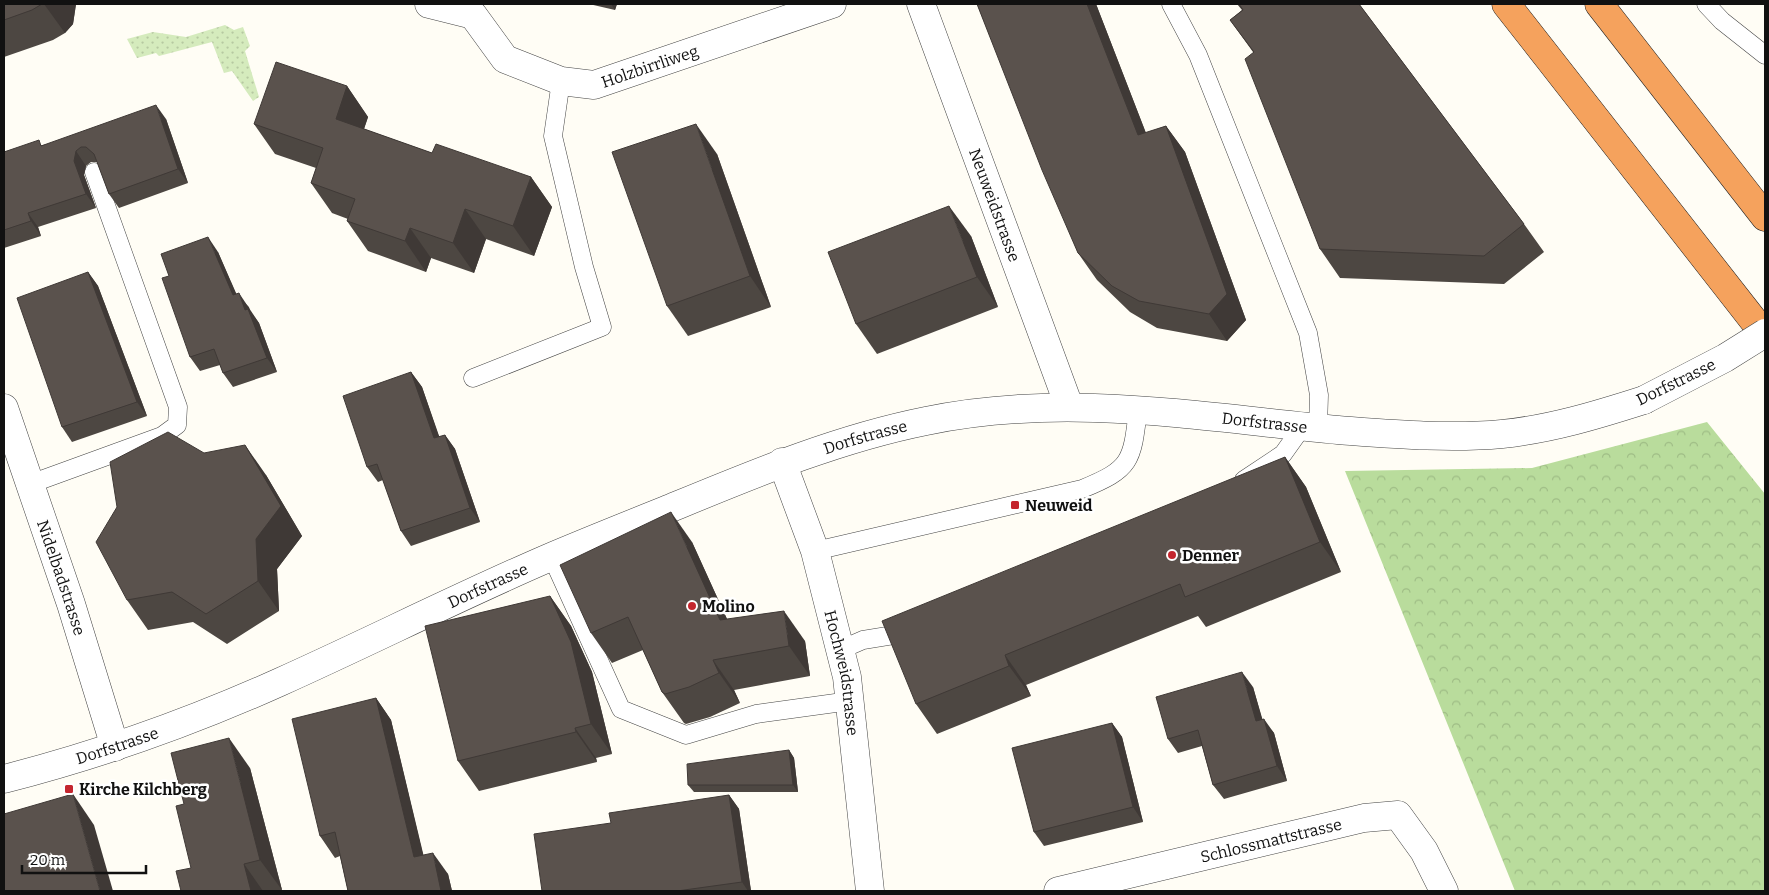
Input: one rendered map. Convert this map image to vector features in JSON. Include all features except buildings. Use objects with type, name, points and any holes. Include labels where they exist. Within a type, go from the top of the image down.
[{"type":"highway","points":[[1506,4],[1765,334]]},
{"type":"highway","points":[[1599,4],[1765,217]]},
{"type":"street","name":"Holzbirrliweg","points":[[429,4],[473,15],[505,59],[561,81],[594,85],[832,4]]},
{"type":"street","name":"Neuweidstrasse","points":[[922,4],[1069,406]]},
{"type":"street","name":"Dorfstrasse","points":[[4,779],[115,748],[275,684],[552,557],[782,462],[852,440],[925,421],[987,411],[1069,406],[1138,410],[1420,436],[1500,434],[1569,423],[1644,400],[1725,358],[1765,334]]},
{"type":"street","name":"Nidelbadstrasse","points":[[4,408],[115,748]]},
{"type":"street","name":"Hochweidstrasse","points":[[782,462],[815,551],[847,676],[870,891]]},
{"type":"street","name":"Schlossmattstrasse","points":[[1058,891],[1364,818],[1398,815],[1424,851],[1444,891]]},
{"type":"lane","points":[[1171,4],[1198,54],[1308,333],[1319,395],[1311,427],[1282,454],[1262,466],[1232,490]]},
{"type":"lane","points":[[1706,4],[1722,22],[1765,55]]},
{"type":"lane","points":[[473,378],[602,327],[584,267],[553,136],[561,81]]},
{"type":"lane","points":[[30,484],[162,436],[177,425],[178,407],[94,172]]},
{"type":"lane","points":[[815,551],[1082,489],[1112,477],[1128,460],[1135,437],[1138,410]]},
{"type":"lane","points":[[552,557],[621,709],[686,735],[756,714],[850,701]]},
{"type":"lane","points":[[840,650],[863,640],[911,633],[928,625]]},
{"type":"green space","points":[[225,25],[234,30],[243,27],[250,46],[245,51],[259,97],[253,101],[232,71],[224,73],[212,42],[159,56],[156,53],[137,58],[127,39],[153,32],[186,37]]},
{"type":"green space","points":[[1707,422],[1765,494],[1765,891],[1515,891],[1345,471],[1532,468]]},
{"type":"place","name":"Neuweid","points":[[1015,505]]},
{"type":"place","name":"Denner","points":[[1172,555]]},
{"type":"place","name":"Molino","points":[[692,606]]},
{"type":"place","name":"Kirche Kilchberg","points":[[69,789]]}]
